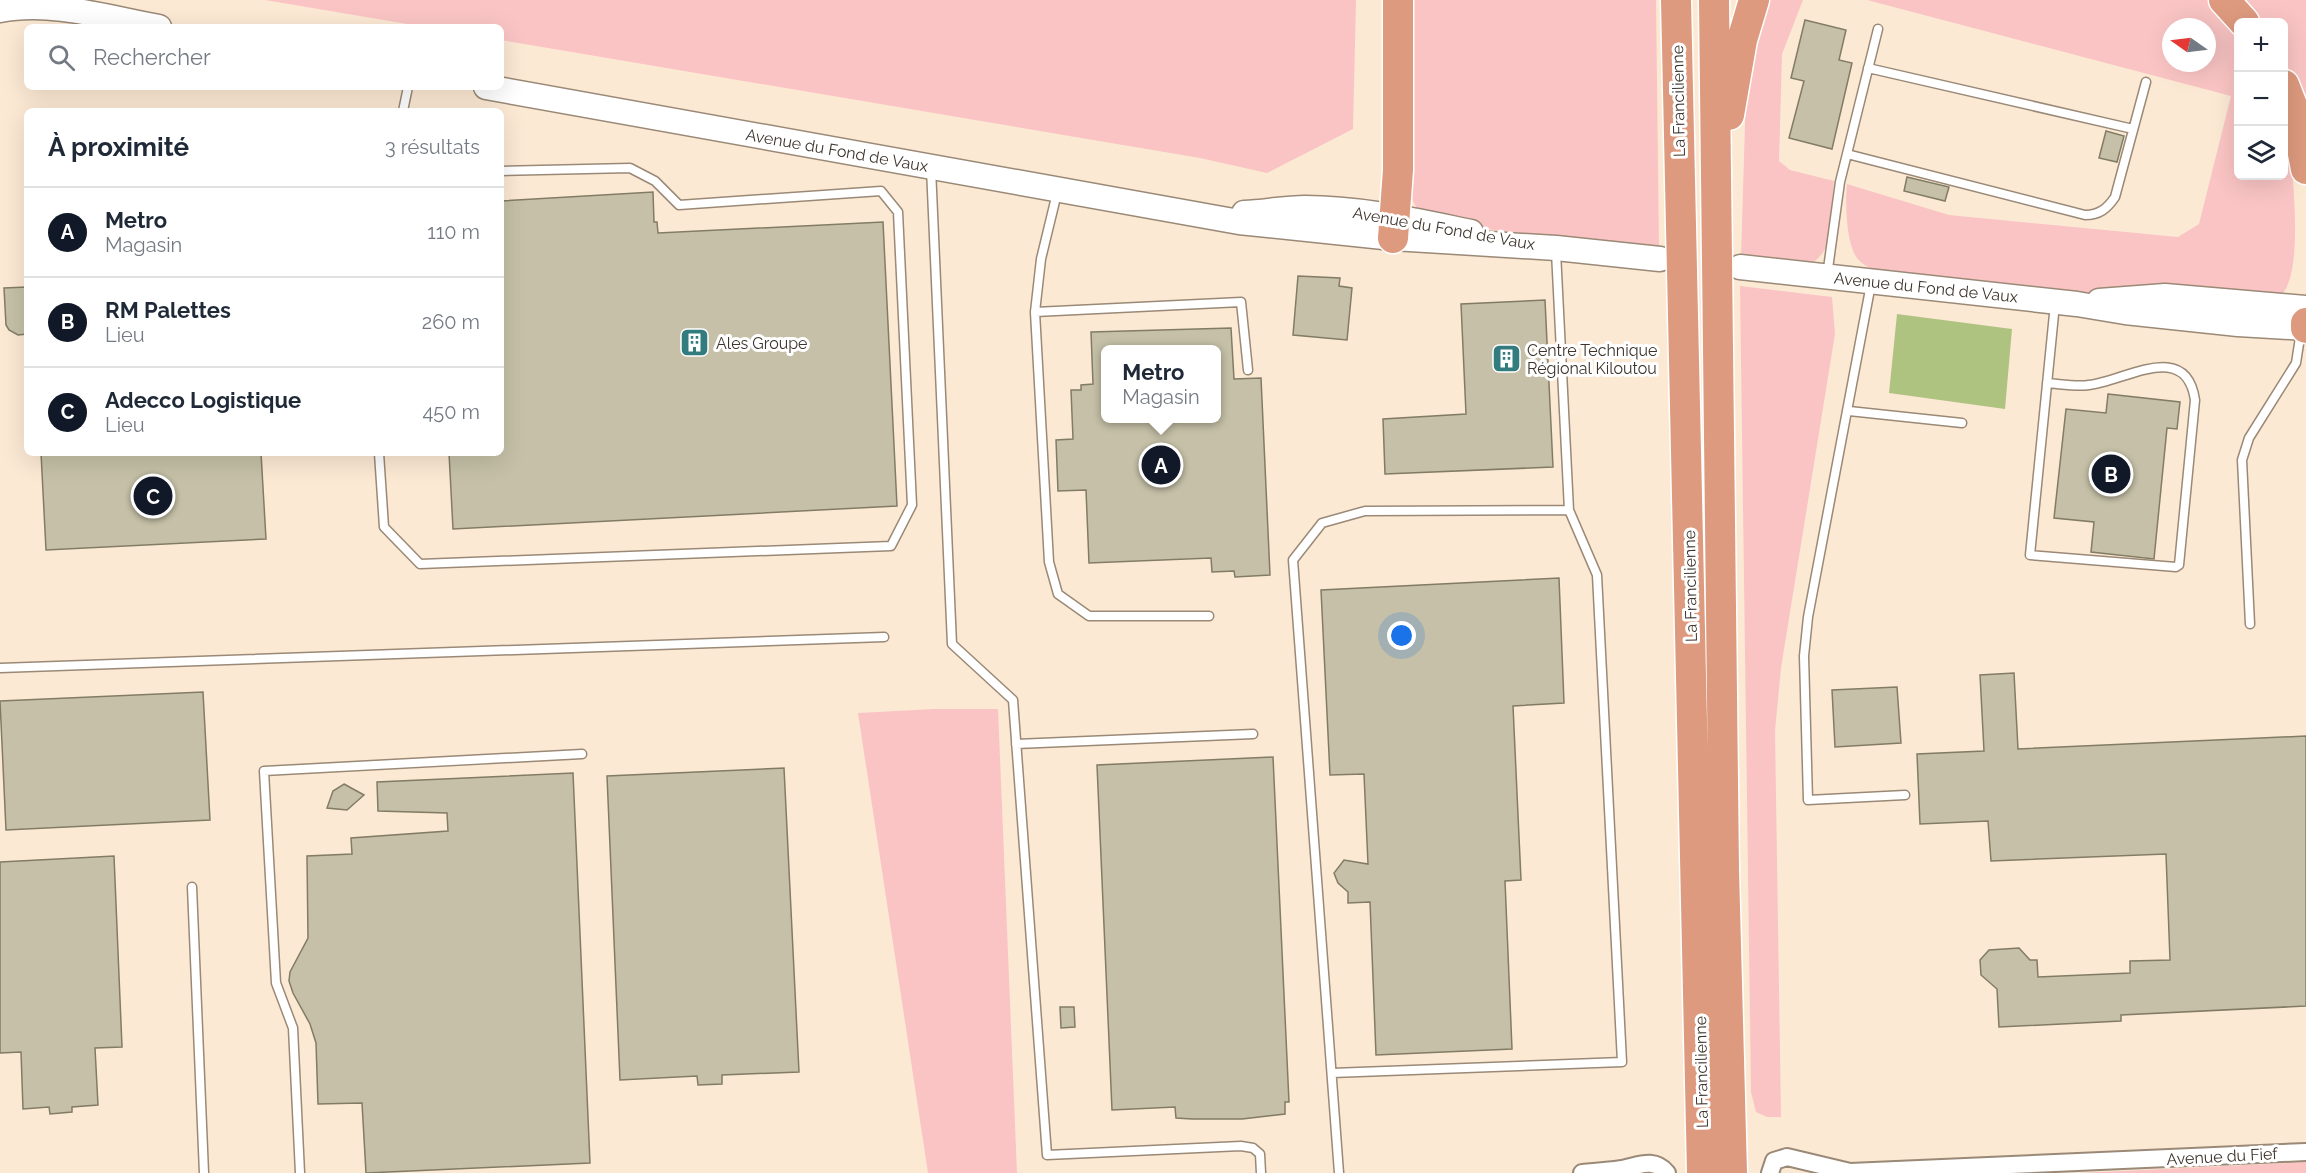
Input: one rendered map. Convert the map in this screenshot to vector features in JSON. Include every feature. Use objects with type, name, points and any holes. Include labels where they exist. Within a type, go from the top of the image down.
[{"type":"highway","points":[[1395,227],[1398,0]]},
{"type":"highway","name":"La Francilienne","points":[[1676,0],[1702,1173]]},
{"type":"highway","name":"La Francilienne","points":[[1714,0],[1724,870],[1732,1173]]},
{"type":"highway","points":[[1717,207],[1736,73],[1742,40],[1754,0]]},
{"type":"highway","points":[[2224,0],[2240,18]]},
{"type":"highway","points":[[2288,97],[2295,113],[2306,169]]},
{"type":"street","points":[[0,10],[50,4],[145,24]]},
{"type":"street","name":"Avenue du Fond de Vaux","points":[[502,90],[931,168],[1188,211],[1242,213],[1308,208],[1395,227],[1660,259]]},
{"type":"street","name":"Avenue du Fond de Vaux","points":[[1740,267],[2066,303],[2165,296],[2304,321]]},
{"type":"street","name":"Avenue du Fief","points":[[1770,1173],[1774,1161],[1787,1157],[1848,1173],[2306,1152]]},
{"type":"street","points":[[1582,1173],[1648,1163],[1660,1166],[1667,1173]]},
{"type":"lane","points":[[1827,276],[1840,182],[1878,29]]},
{"type":"lane","points":[[1868,68],[2133,129]]},
{"type":"lane","points":[[1847,154],[2085,215],[2094,215],[2107,208],[2115,197],[2146,82]]},
{"type":"lane","points":[[404,108],[407,90]]},
{"type":"lane","points":[[379,456],[384,527],[420,564],[891,546],[912,505],[898,212],[881,190],[679,205],[655,181],[630,168],[504,171]]},
{"type":"lane","points":[[931,168],[952,644],[1013,700],[1047,1155],[1241,1146],[1254,1148],[1260,1154],[1261,1173]]},
{"type":"lane","points":[[1058,190],[1041,259],[1035,312],[1049,562],[1058,594],[1089,616],[1209,616]]},
{"type":"lane","points":[[1332,1073],[1623,1062],[1597,575],[1569,510],[1556,248]]},
{"type":"lane","points":[[1871,281],[1849,411],[1808,617],[1803,656],[1808,800],[1905,795]]},
{"type":"lane","points":[[1035,312],[1241,302],[1248,370]]},
{"type":"lane","points":[[2047,383],[2090,385],[2158,366],[2176,370],[2188,379],[2195,400],[2179,565],[2175,567],[2030,555],[2047,383],[2066,303]]},
{"type":"lane","points":[[2250,624],[2242,460],[2249,438],[2296,363],[2304,321]]},
{"type":"lane","points":[[1849,411],[1962,423]]},
{"type":"lane","points":[[1339,1173],[1293,560],[1322,523],[1365,511],[1569,510]]},
{"type":"lane","points":[[0,668],[884,638]]},
{"type":"lane","points":[[1016,744],[1253,734]]},
{"type":"lane","points":[[300,1173],[293,1028],[276,983],[264,771],[582,754]]},
{"type":"lane","points":[[192,887],[204,1173]]},
{"type":"shaded area","points":[[265,0],[1356,0],[1353,129],[1267,173],[1200,158],[504,41],[504,24],[407,24]]},
{"type":"shaded area","points":[[1408,0],[1656,0],[1659,248],[1514,234],[1426,217],[1421,213],[1413,200],[1408,179]]},
{"type":"shaded area","points":[[1763,0],[1803,0],[1782,54],[1779,161],[1790,170],[1834,181],[1828,243],[1818,258],[1807,264],[1789,264],[1741,257],[1747,59]]},
{"type":"shaded area","points":[[1867,0],[2210,0],[2234,27],[2234,180],[2288,180],[2288,136],[2293,177],[2295,235],[2289,281],[2282,294],[2064,292],[1881,273],[1862,263],[1853,251],[1847,222],[1847,184],[1949,215],[2178,237],[2199,224],[2231,96]]},
{"type":"shaded area","points":[[2240,0],[2306,0],[2306,112],[2296,82],[2288,67],[2288,18],[2256,18]]},
{"type":"shaded area","points":[[1740,286],[1832,297],[1835,334],[1781,668],[1775,731],[1781,1117],[1767,1117],[1756,1112],[1751,1092]]},
{"type":"shaded area","points":[[1897,314],[2012,329],[2005,409],[1889,393]]},
{"type":"shaded area","points":[[934,709],[998,709],[1017,1173],[928,1173],[858,713]]},
{"type":"shaded area","points":[[2306,1162],[2306,1173],[2080,1173]]},
{"type":"building","points":[[1805,20],[1846,30],[1839,60],[1852,63],[1832,149],[1789,138],[1804,81],[1791,78]]},
{"type":"building","points":[[2106,131],[2124,136],[2117,162],[2099,158]]},
{"type":"building","points":[[1907,177],[1949,187],[1945,201],[1904,191]]},
{"type":"building","name":"Ales Groupe","points":[[653,192],[654,222],[657,222],[658,233],[883,222],[897,506],[453,529],[449,456],[504,456],[504,201]]},
{"type":"building","points":[[1298,276],[1340,278],[1339,286],[1352,288],[1347,340],[1293,335]]},
{"type":"building","points":[[24,287],[24,334],[18,335],[9,330],[6,325],[4,288]]},
{"type":"building","name":"Centre Technique Régional Kiloutou","points":[[1545,300],[1553,467],[1385,474],[1383,419],[1466,414],[1461,304]]},
{"type":"building","points":[[1231,328],[1234,379],[1261,378],[1270,575],[1235,577],[1234,571],[1212,572],[1211,558],[1089,563],[1086,490],[1058,491],[1056,440],[1073,439],[1071,390],[1081,390],[1081,385],[1093,384],[1091,332]]},
{"type":"building","points":[[2108,394],[2180,402],[2177,429],[2167,428],[2154,559],[2091,552],[2094,522],[2054,518],[2066,409],[2106,413]]},
{"type":"building","points":[[41,456],[261,456],[266,539],[46,550]]},
{"type":"building","points":[[1559,578],[1564,703],[1513,706],[1521,880],[1505,881],[1512,1049],[1376,1055],[1370,902],[1348,903],[1348,892],[1338,883],[1334,873],[1344,860],[1368,864],[1364,774],[1330,775],[1321,590]]},
{"type":"building","points":[[2014,673],[2018,749],[2306,736],[2306,1006],[2121,1015],[2121,1021],[1999,1027],[1997,989],[1981,975],[1980,960],[1989,950],[2019,948],[2030,960],[2037,960],[2038,977],[2130,973],[2130,961],[2170,960],[2166,854],[1991,861],[1988,821],[1920,824],[1917,754],[1984,751],[1980,675]]},
{"type":"building","points":[[1897,687],[1901,743],[1835,747],[1832,690]]},
{"type":"building","points":[[203,692],[210,820],[6,830],[0,701]]},
{"type":"building","points":[[1273,757],[1289,1102],[1285,1102],[1285,1114],[1242,1119],[1192,1119],[1176,1118],[1175,1107],[1112,1110],[1097,765]]},
{"type":"building","points":[[784,768],[799,1072],[722,1075],[722,1084],[698,1085],[697,1076],[620,1080],[607,776]]},
{"type":"building","points":[[573,773],[590,1163],[366,1173],[362,1103],[318,1104],[316,1043],[310,1024],[289,981],[290,972],[308,938],[307,856],[352,854],[351,838],[448,831],[447,813],[378,811],[377,782]]},
{"type":"building","points":[[344,784],[364,795],[347,810],[327,808],[333,791]]},
{"type":"building","points":[[114,856],[122,1047],[95,1048],[98,1105],[72,1107],[72,1112],[50,1114],[49,1107],[23,1109],[21,1052],[0,1053],[0,862]]},
{"type":"building","points":[[1060,1007],[1074,1007],[1075,1027],[1061,1028]]},
{"type":"place","name":"Ales Groupe","points":[[695,343]]},
{"type":"place","name":"Centre Technique Régional Kiloutou","points":[[1506,359]]},
{"type":"place","name":"Metro","points":[[1161,465]]},
{"type":"place","name":"RM Palettes","points":[[2111,474]]},
{"type":"place","name":"Adecco Logistique","points":[[153,496]]}]
